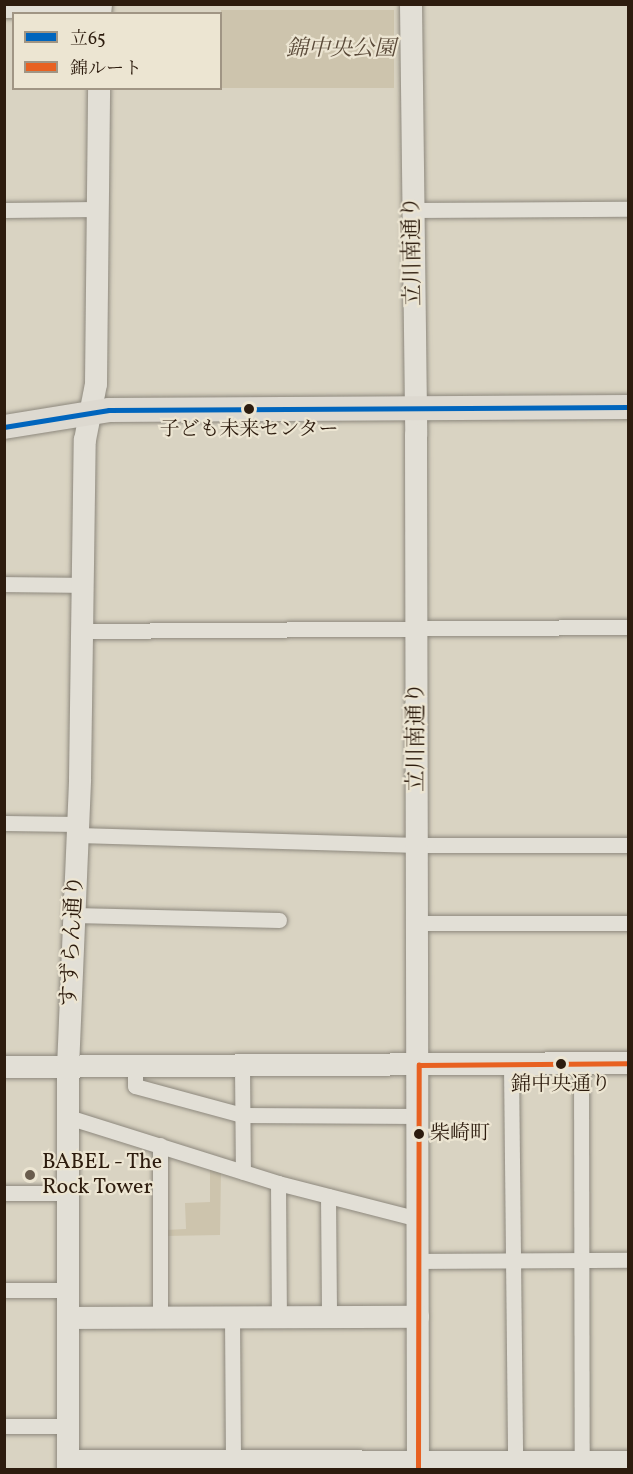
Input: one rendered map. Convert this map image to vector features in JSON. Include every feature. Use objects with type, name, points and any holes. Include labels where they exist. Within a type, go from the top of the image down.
[{"type":"main road","points":[[4,427],[88,412],[416,407],[628,407]]},
{"type":"street","name":"立川南通り","points":[[411,4],[416,407],[418,1466]]},
{"type":"street","points":[[4,10],[101,9]]},
{"type":"street","name":"すずらん通り","points":[[68,1465],[68,1068],[78,830],[88,412],[96,384],[99,90]]},
{"type":"street","points":[[4,210],[98,209]]},
{"type":"street","points":[[412,210],[628,209]]},
{"type":"street","points":[[4,584],[85,585]]},
{"type":"street","points":[[83,631],[628,627]]},
{"type":"street","points":[[4,823],[78,830],[418,845],[628,845]]},
{"type":"street","points":[[74,915],[279,920]]},
{"type":"street","points":[[418,923],[628,923]]},
{"type":"street","points":[[4,1067],[628,1063]]},
{"type":"street","points":[[581,1064],[582,1462]]},
{"type":"street","points":[[511,1065],[515,1464]]},
{"type":"street","points":[[242,1066],[243,1172]]},
{"type":"street","points":[[135,1067],[135,1086],[242,1115],[418,1116]]},
{"type":"street","points":[[68,1117],[279,1183],[418,1219]]},
{"type":"street","points":[[159,1145],[160,1318]]},
{"type":"street","points":[[279,1183],[279,1317]]},
{"type":"street","points":[[4,1193],[68,1193]]},
{"type":"street","points":[[328,1196],[329,1317]]},
{"type":"street","points":[[418,1261],[628,1260]]},
{"type":"street","points":[[4,1290],[68,1290]]},
{"type":"street","points":[[232,1317],[232,1461]]},
{"type":"street","points":[[68,1318],[418,1317]]},
{"type":"street","points":[[4,1426],[68,1426]]},
{"type":"street","points":[[68,1465],[170,1465],[232,1461],[418,1466],[515,1464],[548,1466],[582,1462],[628,1462]]},
{"type":"green space","name":"錦中央公園","points":[[221,10],[394,10],[394,88],[222,88]]},
{"type":"green space","points":[[210,1168],[221,1171],[220,1235],[165,1236],[165,1230],[186,1229],[185,1203],[210,1202]]},
{"type":"transit line","name":"立65","points":[[4,427],[109,410],[628,407]]},
{"type":"transit line","name":"錦ルート","points":[[418,1470],[419,1065],[628,1063]]},
{"type":"place","name":"子ども未来センター","points":[[249,409]]},
{"type":"place","name":"錦中央通り","points":[[561,1064]]},
{"type":"place","name":"柴崎町","points":[[419,1134]]},
{"type":"place","name":"BABEL - The Rock Tower","points":[[30,1175]]}]
